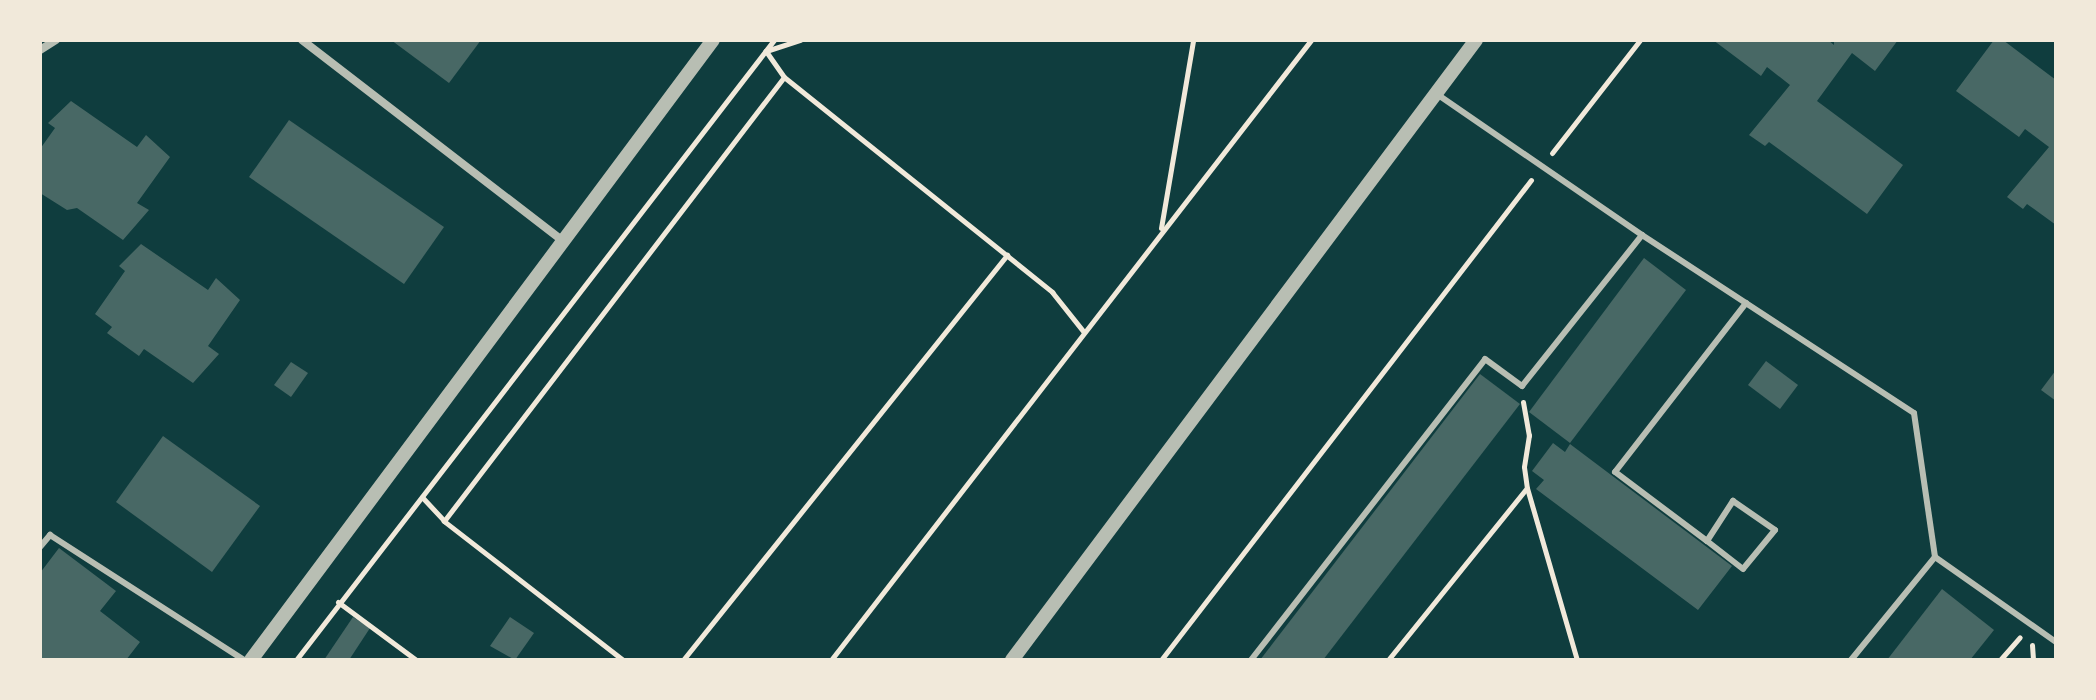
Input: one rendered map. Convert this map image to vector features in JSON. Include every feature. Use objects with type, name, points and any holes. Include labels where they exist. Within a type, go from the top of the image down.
[{"type":"street","points":[[40,50],[56,40]]},
{"type":"street","points":[[302,40],[485,186],[563,241]]},
{"type":"street","points":[[251,660],[713,40]]},
{"type":"street","points":[[1012,660],[1476,40]]},
{"type":"lane","points":[[1435,93],[1642,235],[1914,413],[1935,557],[2056,642]]},
{"type":"lane","points":[[1251,660],[1485,359],[1522,386],[1642,235]]},
{"type":"lane","points":[[1707,541],[1733,501],[1775,530],[1743,569],[1615,472],[1746,303]]},
{"type":"lane","points":[[40,547],[50,535],[244,660]]},
{"type":"lane","points":[[1851,660],[1935,557]]},
{"type":"path","points":[[296,660],[774,40]]},
{"type":"path","points":[[766,51],[800,40]]},
{"type":"path","points":[[1160,230],[1193,40]]},
{"type":"path","points":[[831,660],[1160,230],[1311,40]]},
{"type":"path","points":[[1161,660],[1640,40]]},
{"type":"path","points":[[766,51],[784,77],[1052,292],[1083,331]]},
{"type":"path","points":[[444,521],[784,77]]},
{"type":"path","points":[[683,660],[1007,255]]},
{"type":"path","points":[[1522,386],[1529,435],[1524,467],[1527,488],[1577,660]]},
{"type":"path","points":[[1388,660],[1527,488]]},
{"type":"path","points":[[422,497],[444,521],[623,660]]},
{"type":"path","points":[[338,602],[416,660]]},
{"type":"path","points":[[2000,660],[2031,624]]},
{"type":"building","points":[[391,40],[481,40],[449,83]]},
{"type":"building","points":[[1713,40],[1828,40],[1834,45],[1834,40],[1898,40],[1875,71],[1852,53],[1817,101],[1903,165],[1867,214],[1769,142],[1765,146],[1749,135],[1790,85],[1767,67],[1761,76]]},
{"type":"building","points":[[1994,40],[2003,40],[2056,80],[2056,225],[2027,204],[2023,209],[2007,197],[2049,147],[2025,129],[2019,137],[1956,91]]},
{"type":"building","points":[[71,101],[137,147],[146,135],[170,157],[137,203],[149,210],[123,240],[77,208],[67,210],[40,193],[40,149],[55,128],[48,123]]},
{"type":"building","points":[[289,120],[444,227],[404,284],[249,177]]},
{"type":"building","points":[[141,244],[208,290],[216,278],[240,300],[208,346],[219,354],[193,383],[144,349],[139,356],[107,333],[112,327],[95,314],[125,271],[119,266]]},
{"type":"building","points":[[1644,258],[1686,290],[1570,443],[1529,412]]},
{"type":"building","points":[[1766,361],[1798,385],[1780,409],[1748,385]]},
{"type":"building","points":[[291,362],[308,373],[291,397],[274,385]]},
{"type":"building","points":[[2056,370],[2056,401],[2041,390]]},
{"type":"building","points":[[1480,374],[1520,404],[1323,660],[1260,660]]},
{"type":"building","points":[[163,436],[260,506],[212,572],[116,502]]},
{"type":"building","points":[[1553,443],[1565,452],[1570,444],[1732,566],[1698,610],[1536,489],[1544,480],[1532,471]]},
{"type":"building","points":[[59,548],[116,591],[100,611],[140,642],[126,660],[40,660],[40,573]]},
{"type":"building","points":[[1942,589],[1994,630],[1970,660],[1887,660]]},
{"type":"building","points":[[353,617],[370,628],[349,660],[324,660]]},
{"type":"building","points":[[510,617],[534,633],[515,660],[490,646]]}]
